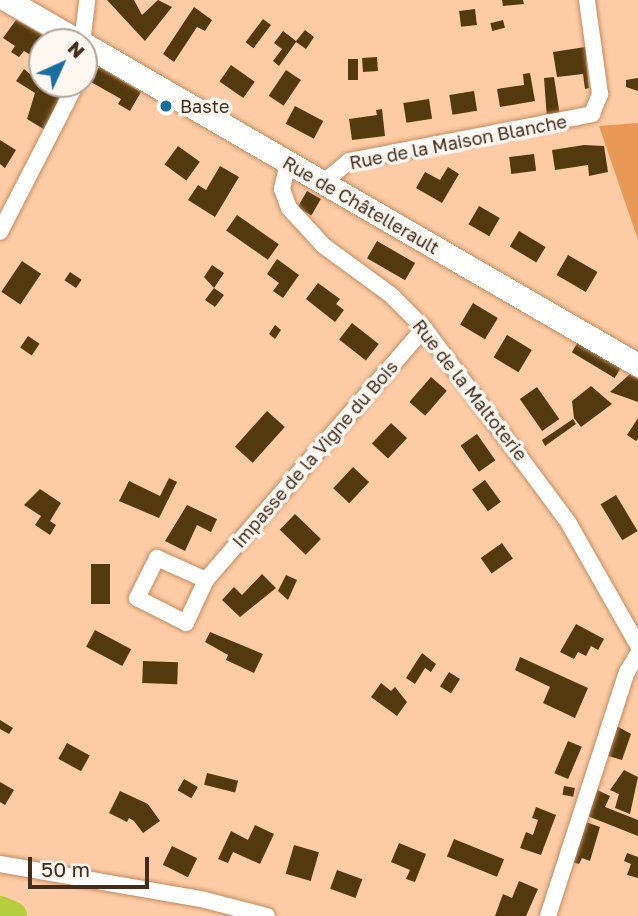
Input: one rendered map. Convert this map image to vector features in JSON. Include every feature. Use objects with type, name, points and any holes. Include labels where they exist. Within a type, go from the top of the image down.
[{"type":"main road","name":"Rue de Châtellerault","points":[[7,0],[50,28]]},
{"type":"main road","name":"Rue de Châtellerault","points":[[98,57],[288,163],[638,365]]},
{"type":"street","points":[[85,28],[87,0]]},
{"type":"street","name":"Rue de la Maison Blanche","points":[[323,183],[349,161],[586,118],[597,108],[600,94],[587,0]]},
{"type":"street","points":[[0,232],[69,98]]},
{"type":"street","name":"Rue de la Maltoterie","points":[[288,163],[282,188],[289,208],[324,246],[391,295],[424,328],[568,522],[638,645]]},
{"type":"street","name":"Impasse de la Vigne du Bois","points":[[206,580],[157,558],[137,598],[186,623],[206,580],[424,328]]},
{"type":"street","points":[[548,916],[627,672],[638,654]]},
{"type":"street","points":[[0,864],[201,900],[267,916]]},
{"type":"shaded area","points":[[638,123],[638,240],[599,126]]},
{"type":"building","points":[[107,0],[134,0],[142,15],[158,0],[172,7],[145,41]]},
{"type":"building","points":[[502,0],[523,0],[524,4],[503,6]]},
{"type":"building","points":[[194,7],[212,20],[205,31],[197,27],[174,62],[163,54]]},
{"type":"building","points":[[475,9],[477,25],[461,27],[459,11]]},
{"type":"building","points":[[263,19],[271,25],[254,48],[246,42]]},
{"type":"building","points":[[16,20],[30,28],[28,28],[28,53],[24,51],[19,57],[11,52],[15,46],[3,38]]},
{"type":"building","points":[[503,20],[505,28],[492,31],[490,23]]},
{"type":"building","points":[[305,30],[314,37],[306,49],[296,42],[279,66],[273,61],[282,49],[274,43],[283,31],[296,41]]},
{"type":"building","points":[[585,47],[589,88],[585,89],[583,74],[557,77],[553,52]]},
{"type":"building","points":[[377,57],[378,71],[363,72],[362,58]]},
{"type":"building","points":[[348,59],[358,59],[358,80],[348,80]]},
{"type":"building","points":[[231,65],[255,82],[243,98],[220,81]]},
{"type":"building","points":[[99,67],[141,92],[130,111],[118,104],[121,99],[98,86]]},
{"type":"building","points":[[24,69],[28,72],[28,89],[16,81]]},
{"type":"building","points":[[286,70],[301,80],[284,106],[269,96]]},
{"type":"building","points":[[530,73],[535,101],[500,107],[497,89],[524,85],[523,74]]},
{"type":"building","points":[[554,77],[560,116],[547,119],[544,78]]},
{"type":"building","points":[[638,78],[638,91],[626,87],[626,80]]},
{"type":"building","points":[[474,91],[477,111],[452,115],[449,95]]},
{"type":"building","points":[[33,98],[59,98],[45,130],[27,119]]},
{"type":"building","points":[[429,99],[432,119],[406,123],[403,103]]},
{"type":"building","points":[[295,106],[323,121],[314,139],[286,124]]},
{"type":"building","points":[[382,109],[385,136],[352,140],[349,119],[377,115],[376,110]]},
{"type":"building","points":[[0,140],[16,150],[5,168],[0,164]]},
{"type":"building","points":[[584,145],[604,146],[608,172],[589,176],[588,165],[555,170],[552,150]]},
{"type":"building","points":[[178,146],[200,162],[186,180],[164,165]]},
{"type":"building","points":[[534,154],[536,171],[511,174],[509,157]]},
{"type":"building","points":[[220,166],[239,177],[215,217],[188,200],[198,185],[206,190]]},
{"type":"building","points":[[448,167],[459,174],[442,203],[416,188],[425,172],[440,180]]},
{"type":"building","points":[[307,191],[321,199],[311,215],[298,207]]},
{"type":"building","points":[[479,206],[500,218],[489,236],[468,224]]},
{"type":"building","points":[[237,215],[279,244],[268,260],[226,231]]},
{"type":"building","points":[[519,231],[546,247],[536,262],[510,246]]},
{"type":"building","points":[[377,241],[415,263],[405,280],[367,258]]},
{"type":"building","points":[[568,255],[597,272],[586,292],[556,275]]},
{"type":"building","points":[[277,259],[299,275],[283,298],[273,291],[279,283],[267,274]]},
{"type":"building","points":[[22,261],[41,274],[20,305],[1,292]]},
{"type":"building","points":[[212,265],[224,273],[214,288],[204,277]]},
{"type":"building","points":[[70,272],[82,280],[76,288],[64,280]]},
{"type":"building","points":[[318,283],[340,299],[336,304],[344,310],[335,322],[306,299]]},
{"type":"building","points":[[214,288],[224,295],[215,307],[205,300]]},
{"type":"building","points":[[473,303],[498,318],[485,339],[460,324]]},
{"type":"building","points":[[352,323],[379,344],[366,360],[339,340]]},
{"type":"building","points":[[275,325],[281,330],[275,339],[269,334]]},
{"type":"building","points":[[507,335],[532,350],[518,372],[494,357]]},
{"type":"building","points":[[28,336],[40,344],[32,355],[20,348]]},
{"type":"building","points":[[578,342],[621,368],[615,378],[572,352]]},
{"type":"building","points":[[630,374],[638,379],[638,402],[610,392]]},
{"type":"building","points":[[431,377],[447,391],[425,416],[409,402]]},
{"type":"building","points":[[591,386],[612,404],[581,427],[574,418],[572,401]]},
{"type":"building","points":[[537,387],[559,419],[542,431],[520,399]]},
{"type":"building","points":[[267,411],[285,427],[253,463],[235,447]]},
{"type":"building","points":[[638,418],[638,439],[636,441],[627,435]]},
{"type":"building","points":[[573,419],[576,424],[545,446],[542,440]]},
{"type":"building","points":[[391,423],[407,438],[388,458],[372,443]]},
{"type":"building","points":[[477,434],[495,460],[479,472],[461,445]]},
{"type":"building","points":[[353,467],[369,482],[349,503],[333,488]]},
{"type":"building","points":[[169,478],[177,482],[159,518],[119,501],[129,481],[160,496]]},
{"type":"building","points":[[485,480],[501,502],[488,511],[472,489]]},
{"type":"building","points":[[40,489],[61,503],[50,521],[56,525],[50,535],[35,525],[41,516],[24,505]]},
{"type":"building","points":[[616,495],[638,531],[622,540],[601,504]]},
{"type":"building","points":[[187,505],[217,519],[211,532],[197,525],[185,551],[165,541]]},
{"type":"building","points":[[295,514],[321,539],[306,555],[280,530]]},
{"type":"building","points":[[502,543],[513,559],[492,573],[481,558]]},
{"type":"building","points":[[91,564],[110,564],[110,604],[91,604]]},
{"type":"building","points":[[262,574],[276,588],[240,617],[222,600],[234,587],[242,595]]},
{"type":"building","points":[[286,575],[297,580],[288,600],[278,591]]},
{"type":"building","points":[[576,624],[604,639],[598,650],[591,646],[586,656],[578,652],[574,659],[560,652]]},
{"type":"building","points":[[95,630],[131,649],[122,666],[86,647]]},
{"type":"building","points":[[210,632],[263,654],[254,673],[226,660],[228,655],[205,642]]},
{"type":"building","points":[[422,653],[436,664],[431,672],[425,668],[415,684],[406,678]]},
{"type":"building","points":[[520,657],[588,688],[575,718],[543,703],[550,687],[515,670]]},
{"type":"building","points":[[143,661],[178,662],[177,684],[142,683]]},
{"type":"building","points":[[449,672],[460,679],[451,693],[440,686]]},
{"type":"building","points":[[381,683],[391,691],[395,687],[407,702],[397,716],[371,697]]},
{"type":"building","points":[[0,720],[13,728],[9,734],[0,729]]},
{"type":"building","points":[[615,725],[631,734],[622,760],[605,755]]},
{"type":"building","points":[[568,741],[582,747],[568,779],[554,773]]},
{"type":"building","points":[[67,743],[90,756],[81,771],[58,759]]},
{"type":"building","points":[[624,770],[638,777],[630,814],[615,808],[619,794],[610,790]]},
{"type":"building","points":[[207,773],[238,781],[235,792],[204,785]]},
{"type":"building","points":[[184,779],[198,787],[191,798],[178,790]]},
{"type":"building","points":[[0,782],[14,790],[5,805],[0,802]]},
{"type":"building","points":[[564,786],[575,788],[573,797],[562,795]]},
{"type":"building","points":[[593,788],[610,796],[605,807],[638,820],[638,836],[585,815]]},
{"type":"building","points":[[120,791],[148,804],[160,821],[143,833],[129,818],[127,822],[109,813]]},
{"type":"building","points":[[536,807],[556,815],[541,855],[520,848],[526,832],[533,835],[538,820],[532,818]]},
{"type":"building","points":[[583,821],[600,827],[590,861],[582,858],[579,864],[572,862]]},
{"type":"building","points":[[255,825],[274,834],[260,864],[233,852],[228,863],[218,859],[231,831],[248,840]]},
{"type":"building","points":[[454,839],[504,859],[497,877],[447,857]]},
{"type":"building","points":[[399,843],[426,854],[415,882],[406,879],[410,870],[391,862]]},
{"type":"building","points":[[294,845],[319,852],[311,881],[286,874]]},
{"type":"building","points":[[172,846],[197,858],[188,877],[163,865]]},
{"type":"building","points":[[627,853],[638,857],[638,878],[627,875],[631,864],[624,861]]},
{"type":"building","points":[[337,870],[362,879],[356,898],[330,889]]},
{"type":"building","points":[[519,881],[538,889],[526,916],[495,916],[503,894],[512,898]]},
{"type":"waterway","points":[[0,911],[12,916]]},
{"type":"place","name":"Baste","points":[[166,106]]}]
